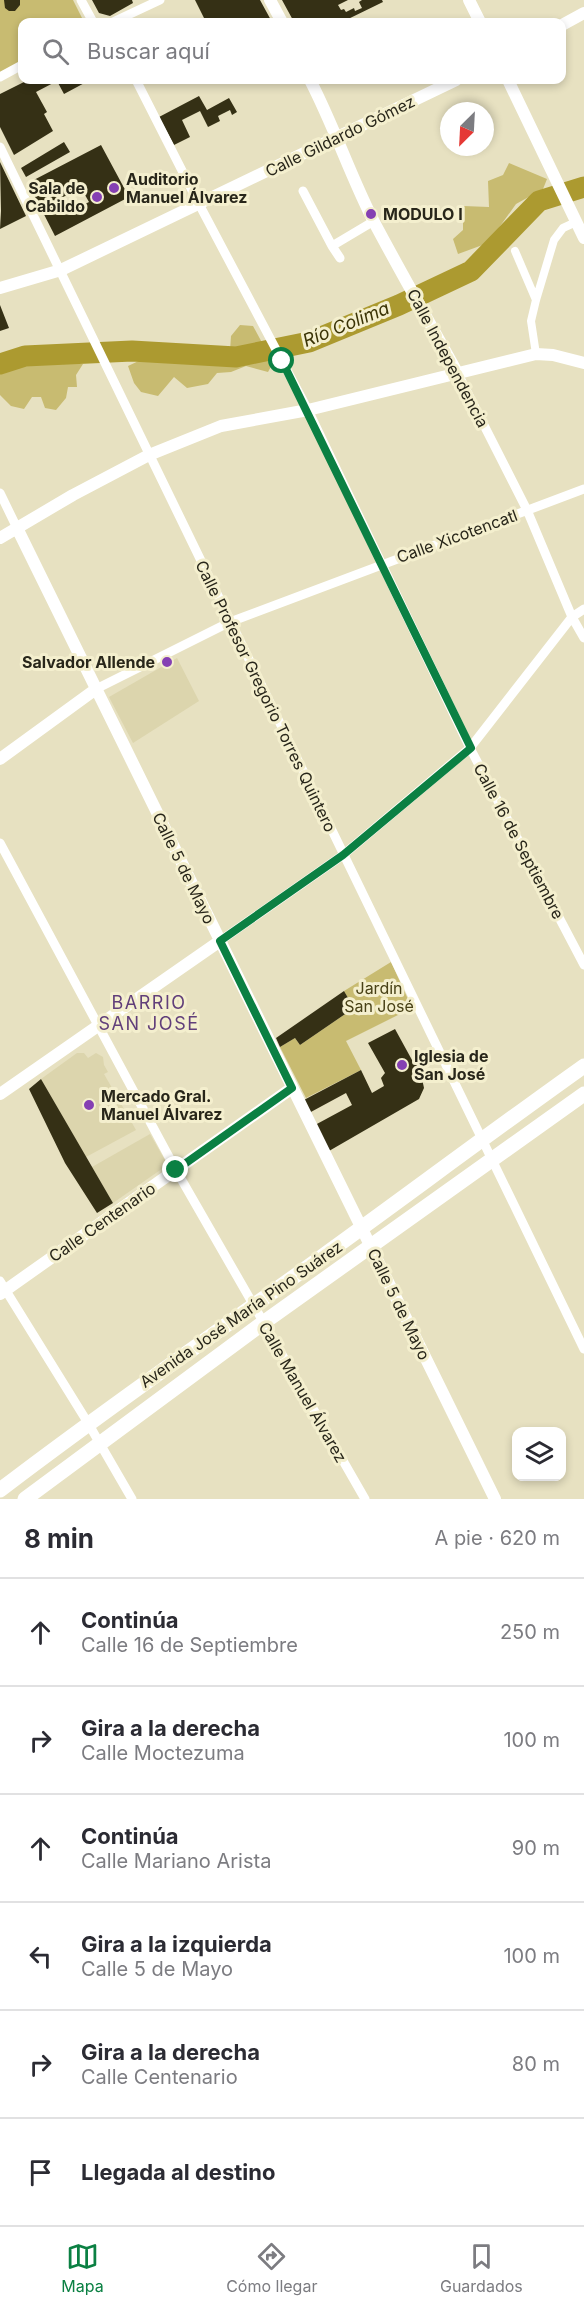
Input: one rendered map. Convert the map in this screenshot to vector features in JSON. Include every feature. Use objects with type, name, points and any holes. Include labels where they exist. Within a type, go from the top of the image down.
[{"type":"main road","name":"Avenida José María Pino Suárez","points":[[0,1490],[88,1423],[584,1066]]},
{"type":"main road","name":"Avenida José María Pino Suárez","points":[[25,1499],[263,1323],[584,1094]]},
{"type":"street","points":[[81,0],[91,18]]},
{"type":"street","points":[[122,18],[160,0]]},
{"type":"street","points":[[270,0],[280,18]]},
{"type":"street","points":[[469,0],[478,18]]},
{"type":"street","points":[[566,22],[584,13]]},
{"type":"street","points":[[0,76],[18,67]]},
{"type":"street","points":[[138,84],[199,204]]},
{"type":"street","name":"Calle Independencia","points":[[312,84],[331,121],[374,221],[458,374],[527,510],[572,617],[584,639]]},
{"type":"street","name":"Calle Gildardo Gómez","points":[[0,288],[61,270],[448,84]]},
{"type":"street","points":[[510,84],[584,238]]},
{"type":"street","name":"Calle Profesor Gregorio Torres Quintero","points":[[0,147],[584,1349]]},
{"type":"street","points":[[303,191],[340,258]]},
{"type":"street","name":"Calle 16 de Septiembre","points":[[199,204],[308,410],[471,748],[584,964]]},
{"type":"street","points":[[536,354],[531,321],[536,300],[554,240],[574,218]]},
{"type":"street","points":[[332,246],[374,221]]},
{"type":"street","points":[[515,251],[536,300]]},
{"type":"street","points":[[0,538],[73,495],[149,456],[221,426],[308,410],[536,354],[553,355],[584,363]]},
{"type":"street","name":"Calle Xicotencatl","points":[[96,689],[230,622],[584,489]]},
{"type":"street","points":[[0,493],[17,528]]},
{"type":"street","name":"Calle 5 de Mayo","points":[[17,528],[495,1499]]},
{"type":"street","points":[[0,1094],[343,855],[471,748],[572,617],[584,609]]},
{"type":"street","points":[[0,759],[96,689]]},
{"type":"street","name":"Calle Manuel Álvarez","points":[[0,843],[176,1170],[365,1499]]},
{"type":"street","name":"Calle Centenario","points":[[2,1288],[292,1088]]},
{"type":"street","points":[[2,1288],[88,1423],[132,1499]]},
{"type":"shaded area","points":[[177,658],[199,701],[133,743],[109,697]]},
{"type":"shaded area","name":"Mercado Gral. Manuel Álvarez","points":[[77,1053],[84,1053],[88,1058],[96,1053],[103,1057],[108,1072],[104,1074],[136,1130],[86,1157],[41,1079]]},
{"type":"shaded area","points":[[150,1134],[166,1166],[113,1203],[92,1167]]},
{"type":"green space","points":[[0,0],[73,0],[82,18],[18,18],[18,63],[0,73]]},
{"type":"green space","points":[[509,163],[547,179],[543,189],[516,204],[488,243],[458,254],[453,239],[463,230],[463,206],[489,207],[488,181],[503,175]]},
{"type":"green space","points":[[240,325],[253,326],[273,363],[268,372],[246,366],[231,372],[217,373],[208,384],[187,388],[174,377],[158,396],[141,392],[134,383],[128,366],[147,357],[175,349],[200,358],[213,350],[230,351],[231,336]]},
{"type":"green space","points":[[30,364],[83,364],[76,375],[77,387],[68,387],[66,398],[56,410],[45,408],[41,397],[32,397],[24,409],[11,406],[0,395],[0,372]]},
{"type":"green space","name":"Jardín San José","points":[[391,962],[412,1008],[346,1041],[361,1070],[306,1098],[280,1047],[295,1038],[300,1045],[354,1008],[344,991]]},
{"type":"building","points":[[4,0],[20,0],[20,5],[15,11],[9,11],[5,8]]},
{"type":"building","points":[[92,0],[132,0],[133,3],[110,16],[99,13]]},
{"type":"building","points":[[195,0],[260,0],[270,18],[204,18]]},
{"type":"building","points":[[282,0],[348,0],[338,5],[346,12],[354,8],[355,11],[362,8],[359,2],[362,0],[382,0],[383,2],[350,18],[292,18]]},
{"type":"building","points":[[20,84],[51,84],[36,92],[47,112],[44,114],[53,131],[14,155],[0,127],[0,94]]},
{"type":"building","points":[[59,84],[83,84],[64,94]]},
{"type":"building","points":[[199,96],[207,110],[229,98],[237,112],[232,115],[230,110],[218,116],[220,121],[208,127],[200,111],[182,120],[190,137],[174,145],[159,117]]},
{"type":"building","points":[[64,142],[70,152],[26,177],[21,168]]},
{"type":"building","points":[[101,145],[129,197],[55,236],[28,183]],"holes":[[[81,188],[89,202],[63,215],[55,201]]]},
{"type":"building","points":[[0,162],[26,216],[0,229],[1,211]]},
{"type":"building","points":[[0,305],[9,328],[0,331]]},
{"type":"building","points":[[344,991],[354,1008],[300,1045],[295,1038],[280,1047],[276,1038]]},
{"type":"building","points":[[395,1029],[412,1060],[420,1061],[423,1066],[421,1074],[424,1088],[419,1099],[329,1151],[315,1125],[352,1105],[346,1093],[309,1113],[302,1101],[361,1070],[372,1093],[384,1086],[381,1078],[385,1073],[368,1043]]},
{"type":"building","points":[[41,1079],[113,1203],[97,1213],[65,1163],[29,1089]]},
{"type":"waterway","name":"Río Colima","points":[[0,364],[25,356],[132,351],[236,357],[309,342],[399,305],[471,271],[539,201],[584,187]]},
{"type":"place","name":"Auditorio Manuel Álvarez","points":[[114,188]]},
{"type":"place","name":"Sala de Cabildo","points":[[97,197]]},
{"type":"place","name":"MODULO I","points":[[371,214]]},
{"type":"place","name":"Salvador Allende","points":[[167,662]]},
{"type":"place","name":"Iglesia de San José","points":[[402,1065]]},
{"type":"place","name":"Mercado Gral. Manuel Álvarez","points":[[89,1105]]},
{"type":"district","name":"BARRIO SAN JOSÉ","points":[[149,1012]]},
{"type":"route","points":[[176,1170],[292,1088],[220,941],[343,855],[471,748],[308,410],[282,361]]}]
